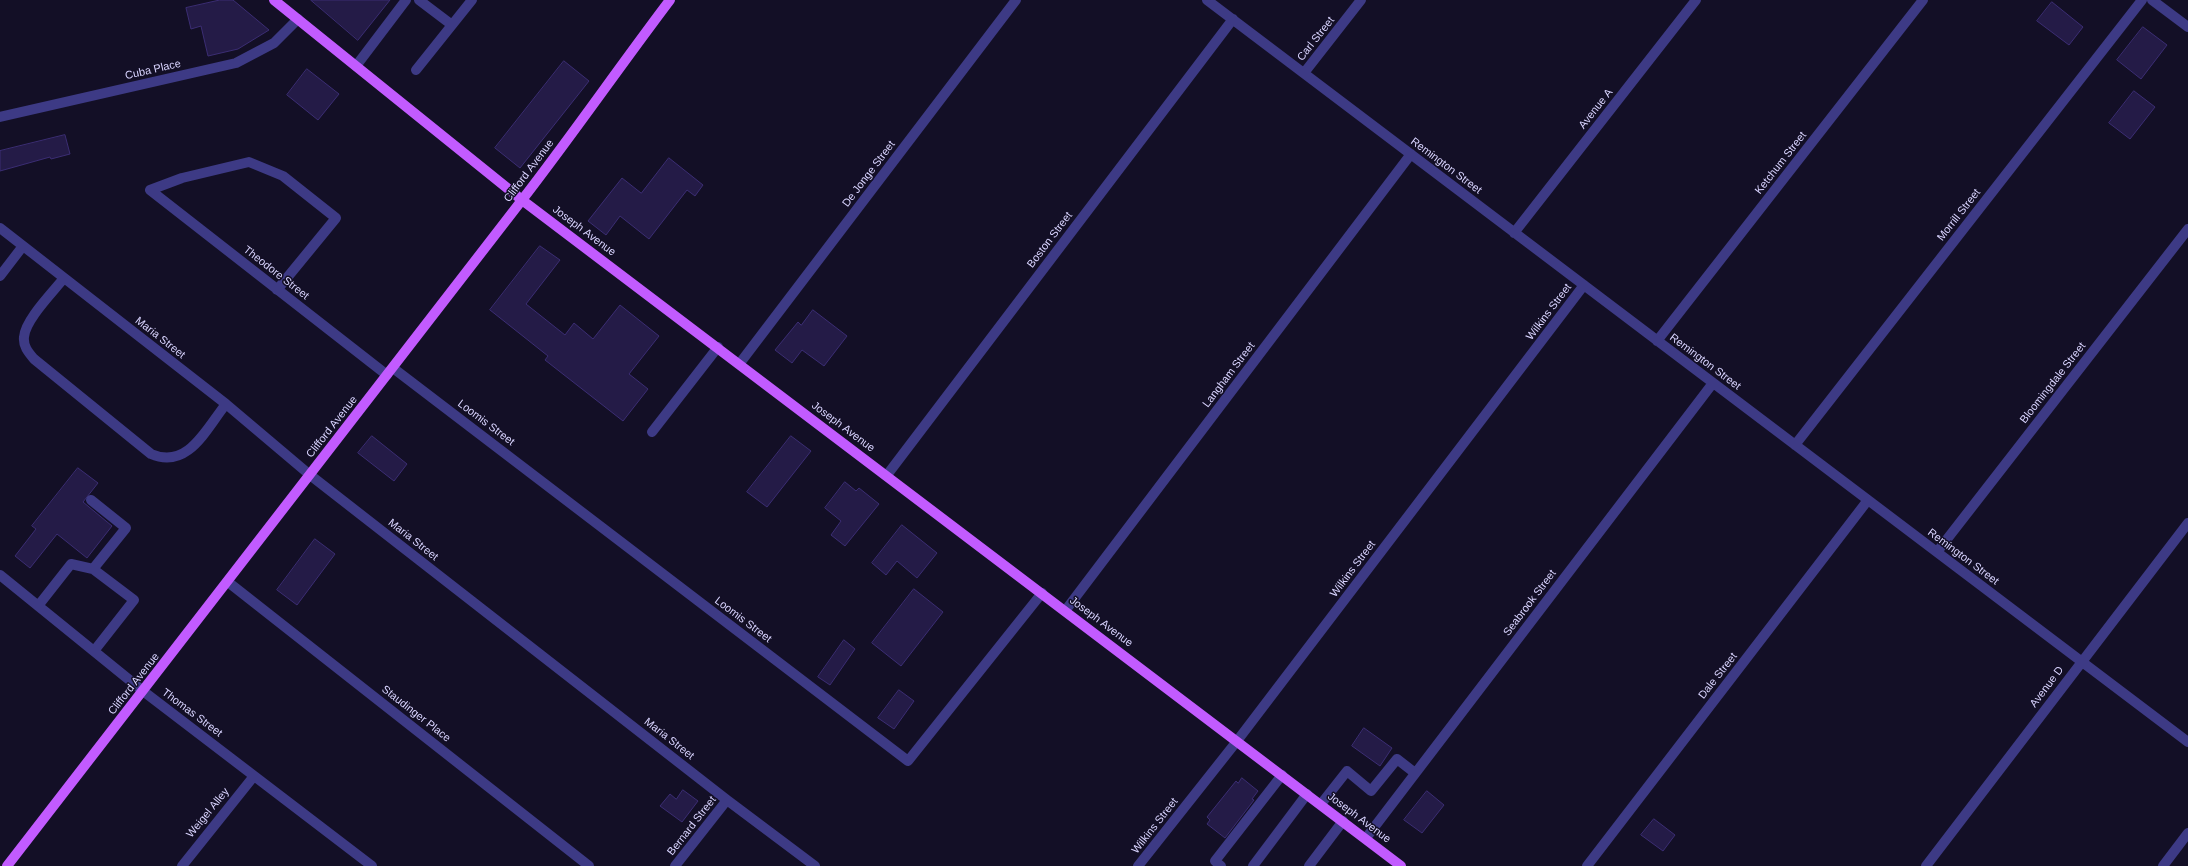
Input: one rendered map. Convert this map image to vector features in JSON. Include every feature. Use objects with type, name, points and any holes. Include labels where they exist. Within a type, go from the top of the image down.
[{"type":"main road","name":"Joseph Avenue","points":[[274,0],[522,200],[718,346],[1366,838],[1397,865]]},
{"type":"main road","name":"Clifford Avenue","points":[[7,866],[567,142],[618,68],[670,0]]},
{"type":"street","points":[[356,66],[406,0]]},
{"type":"street","points":[[418,0],[452,25]]},
{"type":"street","points":[[416,70],[472,0]]},
{"type":"street","name":"De Jonge Street","points":[[740,363],[1016,0]]},
{"type":"street","name":"Remington Street","points":[[1207,0],[2188,742]]},
{"type":"street","name":"Carl Street","points":[[1304,73],[1361,0]]},
{"type":"street","name":"Avenue A","points":[[1514,233],[1696,0]]},
{"type":"street","name":"Ketchum Street","points":[[1657,341],[1923,0]]},
{"type":"street","name":"Morrill Street","points":[[1795,445],[2142,0]]},
{"type":"street","points":[[2152,0],[2188,27]]},
{"type":"street","name":"Cuba Place","points":[[0,117],[236,63],[263,50],[278,40],[298,19]]},
{"type":"street","name":"Boston Street","points":[[887,475],[1233,19]]},
{"type":"street","name":"Langham Street","points":[[1065,610],[1411,154]]},
{"type":"street","name":"Theodore Street","points":[[277,290],[336,218],[283,176],[249,162],[182,178],[150,190],[277,290],[390,371]]},
{"type":"street","name":"Maria Street","points":[[0,228],[226,404],[310,475],[727,800],[815,866]]},
{"type":"street","name":"Bloomingdale Street","points":[[1937,552],[2188,229]]},
{"type":"street","points":[[0,276],[23,246]]},
{"type":"street","points":[[64,278],[27,326],[23,337],[25,348],[34,359],[150,454],[161,459],[172,459],[182,456],[193,447],[226,404]]},
{"type":"street","name":"Wilkins Street","points":[[1138,866],[1237,741],[1584,285]]},
{"type":"street","points":[[652,432],[718,346]]},
{"type":"street","name":"Loomis Street","points":[[390,371],[908,761],[1042,593]]},
{"type":"street","name":"Seabrook Street","points":[[1366,838],[1713,383]]},
{"type":"street","points":[[91,500],[126,528],[93,569]]},
{"type":"street","name":"Dale Street","points":[[1587,866],[1868,500]]},
{"type":"street","name":"Avenue D","points":[[1926,866],[2188,523]]},
{"type":"street","points":[[38,606],[72,564],[93,569],[134,600],[94,651]]},
{"type":"street","name":"Thomas Street","points":[[0,575],[143,691],[254,776],[359,862],[372,866]]},
{"type":"street","name":"Staudinger Place","points":[[228,582],[589,866]]},
{"type":"street","points":[[1321,804],[1347,771],[1371,791],[1397,759],[1415,773]]},
{"type":"street","points":[[1221,866],[1216,862],[1282,775]]},
{"type":"street","name":"Weigel Alley","points":[[182,866],[254,776]]},
{"type":"street","points":[[1253,866],[1307,794]]},
{"type":"street","name":"Bernard Street","points":[[675,866],[727,800]]},
{"type":"street","points":[[1309,866],[1343,821]]},
{"type":"street","points":[[2163,866],[2188,833]]},
{"type":"building","points":[[220,0],[233,0],[269,30],[238,49],[208,56],[201,26],[191,29],[186,8]]},
{"type":"building","points":[[311,0],[390,0],[358,40]]},
{"type":"building","points":[[2052,2],[2083,27],[2069,45],[2037,21]]},
{"type":"building","points":[[2143,27],[2167,45],[2141,79],[2117,60]]},
{"type":"building","points":[[564,61],[589,81],[520,168],[495,148]]},
{"type":"building","points":[[307,69],[339,94],[318,120],[287,95]]},
{"type":"building","points":[[2134,91],[2155,107],[2130,139],[2109,123]]},
{"type":"building","points":[[65,135],[70,154],[51,159],[50,157],[0,171],[0,151]]},
{"type":"building","points":[[669,158],[703,185],[695,196],[687,190],[649,239],[620,216],[606,235],[588,221],[622,178],[641,193]]},
{"type":"building","points":[[540,246],[560,260],[526,304],[565,335],[574,323],[593,339],[620,305],[659,336],[629,374],[648,389],[623,421],[545,360],[548,356],[490,310]]},
{"type":"building","points":[[813,310],[847,336],[824,366],[802,350],[792,363],[775,350],[798,322],[801,325]]},
{"type":"building","points":[[372,436],[407,464],[394,481],[358,453]]},
{"type":"building","points":[[791,436],[811,451],[767,507],[747,492]]},
{"type":"building","points":[[78,468],[98,483],[83,502],[112,526],[87,558],[57,534],[30,568],[15,556],[36,529],[32,526]]},
{"type":"building","points":[[845,482],[856,491],[859,488],[879,504],[845,546],[831,535],[841,521],[825,508]]},
{"type":"building","points":[[902,525],[937,553],[917,578],[897,561],[886,575],[872,563]]},
{"type":"building","points":[[315,539],[335,554],[297,605],[277,590]]},
{"type":"building","points":[[914,589],[943,612],[901,666],[872,643]]},
{"type":"building","points":[[844,640],[855,649],[830,685],[818,677]]},
{"type":"building","points":[[899,690],[914,701],[894,729],[878,718]]},
{"type":"building","points":[[1364,728],[1392,748],[1380,766],[1352,746]]},
{"type":"building","points":[[1242,778],[1258,791],[1252,799],[1254,800],[1225,838],[1207,824],[1210,820],[1207,817],[1236,781],[1238,783]]},
{"type":"building","points":[[683,790],[698,801],[682,822],[660,806],[670,794],[676,799]]},
{"type":"building","points":[[1427,791],[1444,805],[1422,833],[1404,820]]},
{"type":"building","points":[[1654,819],[1675,835],[1663,851],[1641,835]]}]
